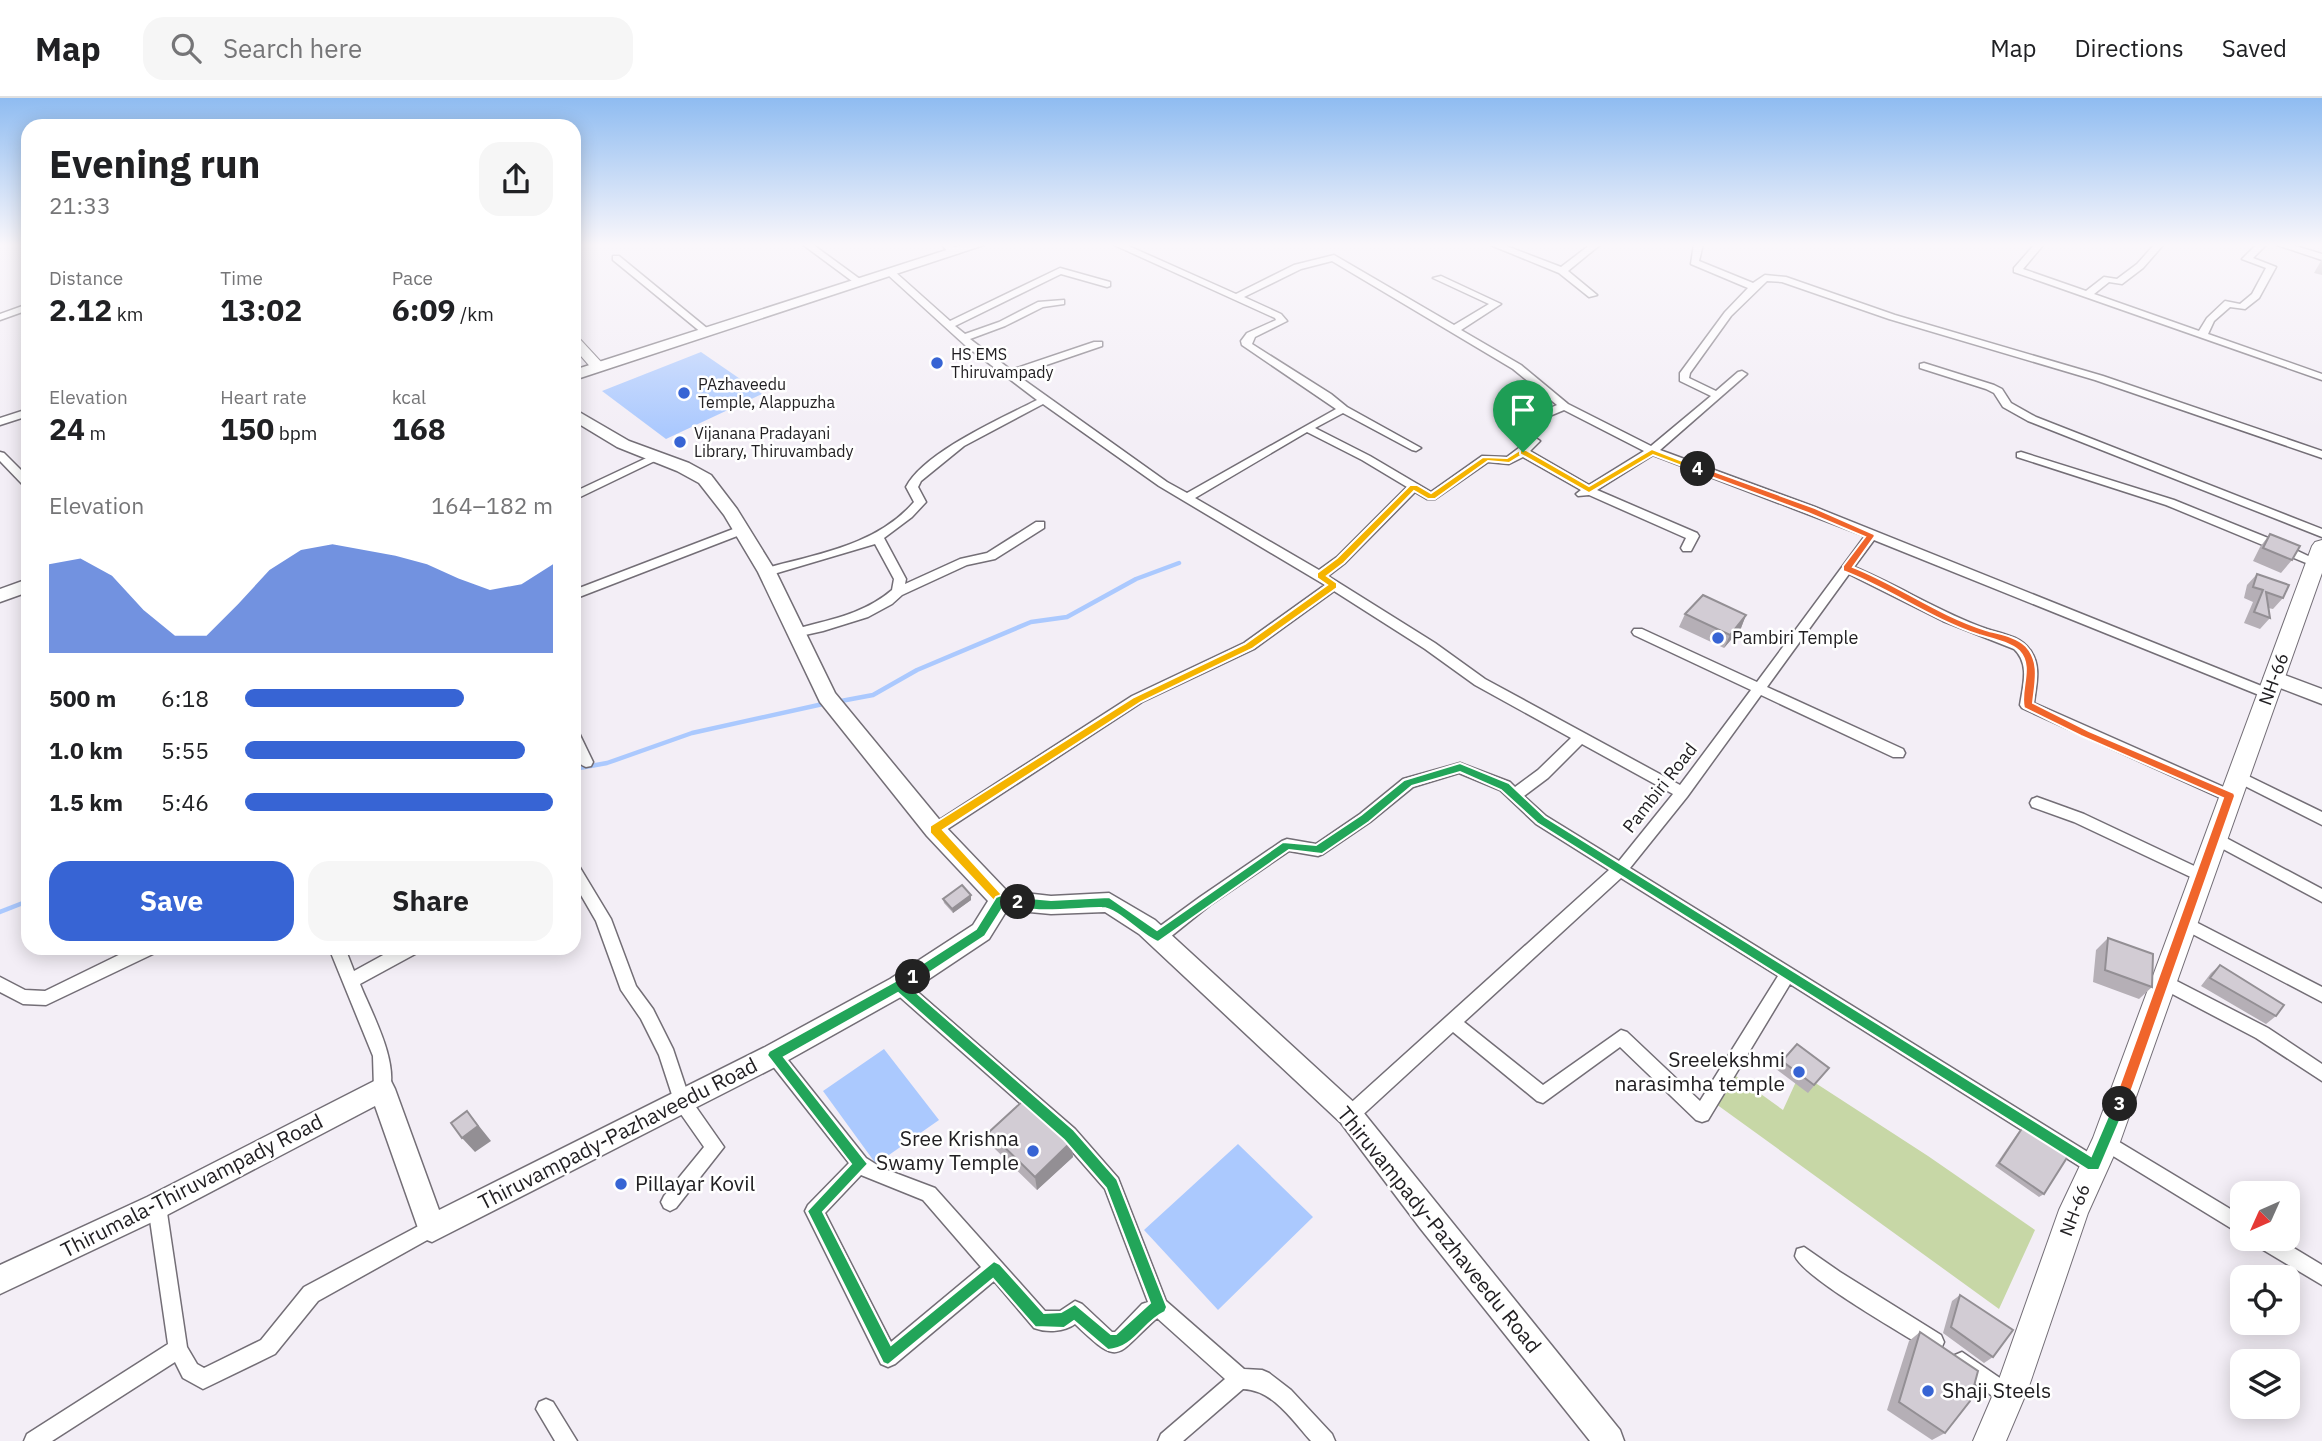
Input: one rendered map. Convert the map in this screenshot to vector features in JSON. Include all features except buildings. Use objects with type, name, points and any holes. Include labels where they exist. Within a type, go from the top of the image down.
[{"type":"main road","points":[[581,373],[781,307]]},
{"type":"main road","points":[[581,418],[623,444],[657,456],[705,479],[767,572],[827,697],[934,830],[1001,900]]},
{"type":"main road","name":"NH-66","points":[[1989,1441],[2009,1396],[2074,1210],[2106,1142],[2319,554]]},
{"type":"main road","points":[[0,596],[21,588]]},
{"type":"main road","points":[[2272,686],[2322,697]]},
{"type":"main road","name":"Thiruvampady-Pazhaveedu Road","points":[[432,1228],[774,1055],[899,986],[981,932],[1001,900],[1051,905],[1109,902],[1158,937],[1350,1115],[1609,1441]]},
{"type":"main road","points":[[382,1089],[432,1228]]},
{"type":"main road","name":"Thirumala-Thiruvampady Road","points":[[0,1280],[157,1206],[382,1089]]},
{"type":"street","points":[[675,307],[705,331]]},
{"type":"street","points":[[929,307],[963,338],[1009,374],[1186,498],[1320,576],[1430,646],[1480,682],[1682,793]]},
{"type":"street","points":[[950,325],[987,307]]},
{"type":"street","points":[[963,338],[1002,324],[1036,307]]},
{"type":"street","points":[[1258,307],[1274,313],[1282,321],[1251,335],[1246,341],[1247,345],[1327,396],[1342,410],[1416,448]]},
{"type":"street","points":[[1417,307],[1517,367],[1564,406],[1652,452],[2272,686]]},
{"type":"street","points":[[1455,329],[1492,307]]},
{"type":"street","points":[[1717,395],[1684,379],[1685,373],[1735,307]]},
{"type":"street","points":[[1860,307],[2099,378],[2322,455]]},
{"type":"street","points":[[2121,307],[2322,377]]},
{"type":"street","points":[[2202,335],[2210,320],[2224,307]]},
{"type":"street","points":[[0,317],[21,310]]},
{"type":"street","points":[[1009,374],[1098,344]]},
{"type":"street","points":[[581,348],[598,367]]},
{"type":"street","points":[[1924,366],[1990,387],[1998,391],[2007,405],[2032,419],[2322,533]]},
{"type":"street","points":[[1585,493],[1652,452],[1742,373]]},
{"type":"street","points":[[767,572],[865,544],[877,537],[903,519],[920,502],[913,483],[925,472],[960,444],[1044,400]]},
{"type":"street","points":[[1307,428],[1366,458],[1431,497],[1486,458],[1509,461],[1523,452],[1535,441],[1513,428],[1564,406]]},
{"type":"street","points":[[1186,498],[1342,410]]},
{"type":"street","points":[[0,422],[21,414]]},
{"type":"street","points":[[1523,452],[1585,493],[1693,536],[1688,548]]},
{"type":"street","points":[[0,454],[21,476]]},
{"type":"street","points":[[2021,455],[2079,471],[2319,554]]},
{"type":"street","points":[[581,493],[657,456]]},
{"type":"street","points":[[1320,576],[1341,560],[1413,487]]},
{"type":"street","points":[[796,633],[860,616],[880,606],[898,592],[964,562],[992,556],[1040,525]]},
{"type":"street","points":[[581,593],[741,530]]},
{"type":"street","name":"Pambiri Road","points":[[1350,1115],[1620,869],[1682,793],[1871,536]]},
{"type":"street","points":[[877,537],[900,579],[898,592]]},
{"type":"street","points":[[1847,569],[1871,578],[1924,609],[2013,642],[2023,649],[2031,664],[2027,705],[2085,733],[2322,819]]},
{"type":"street","points":[[934,830],[1138,699],[1249,646],[1334,585]]},
{"type":"street","points":[[1638,632],[1898,753]]},
{"type":"street","points":[[1515,795],[1544,774],[1581,737]]},
{"type":"street","points":[[581,752],[586,762]]},
{"type":"street","points":[[1158,937],[1287,845],[1318,850],[1365,818],[1408,783],[1460,768],[1505,786],[1541,820],[2094,1166]]},
{"type":"street","points":[[2037,803],[2079,818],[2202,876]]},
{"type":"street","points":[[2215,838],[2322,896]]},
{"type":"street","points":[[581,882],[603,919],[629,990],[647,1014],[667,1054],[682,1101],[715,1147],[670,1202]]},
{"type":"street","points":[[2186,923],[2322,996]]},
{"type":"street","points":[[0,984],[23,997],[46,998],[135,955]]},
{"type":"street","points":[[340,955],[381,1056],[382,1089]]},
{"type":"street","points":[[351,981],[398,955]]},
{"type":"street","points":[[1452,1022],[1543,1095],[1621,1037],[1702,1114],[1788,974]]},
{"type":"street","points":[[2165,982],[2262,1033],[2322,1073]]},
{"type":"street","points":[[899,986],[1069,1135],[1112,1184],[1159,1307],[1240,1379],[1262,1380],[1284,1397],[1325,1441]]},
{"type":"street","points":[[774,1055],[860,1164],[878,1177],[904,1182],[929,1194],[1041,1321],[1064,1320],[1075,1311],[1108,1342],[1119,1342],[1149,1311],[1159,1307]]},
{"type":"street","points":[[2106,1142],[2230,1219]]},
{"type":"street","points":[[860,1164],[814,1211],[888,1357],[994,1269]]},
{"type":"street","points":[[157,1206],[178,1349],[190,1371],[203,1379],[268,1346],[311,1294],[432,1228]]},
{"type":"street","points":[[2281,1251],[2322,1276]]},
{"type":"street","points":[[1804,1256],[1833,1279],[1932,1341],[2009,1396]]},
{"type":"street","points":[[33,1441],[178,1349]]},
{"type":"street","points":[[1168,1441],[1240,1379]]},
{"type":"street","points":[[546,1409],[567,1441]]},
{"type":"green space","points":[[1800,1073],[2035,1230],[1999,1309],[1716,1104],[1733,1074],[1783,1110]]},
{"type":"water","points":[[701,352],[762,394],[666,439],[602,391]]},
{"type":"water","points":[[884,1049],[939,1120],[876,1164],[823,1091]]},
{"type":"water","points":[[1238,1144],[1313,1217],[1218,1310],[1144,1230]]},
{"type":"waterway","points":[[841,701],[873,695],[917,670],[1031,622],[1067,617],[1136,579],[1179,563]]},
{"type":"waterway","points":[[581,768],[607,763],[692,733],[823,704]]},
{"type":"waterway","points":[[0,912],[21,904]]},
{"type":"place","name":"HS EMS Thiruvampady","points":[[937,363]]},
{"type":"place","name":"PAzhaveedu Temple, Alappuzha","points":[[684,393]]},
{"type":"place","name":"Vijanana Pradayani Library, Thiruvambady","points":[[680,442]]},
{"type":"place","name":"Pambiri Temple","points":[[1718,638]]},
{"type":"place","name":"Sreelekshmi narasimha temple","points":[[1799,1072]]},
{"type":"place","name":"Sree Krishna Swamy Temple","points":[[1033,1151]]},
{"type":"place","name":"Pillayar Kovil","points":[[621,1184]]},
{"type":"place","name":"Shaji Steels","points":[[1928,1391]]},
{"type":"route","points":[[1523,452],[1509,461],[1486,458],[1431,497],[1413,487],[1341,560],[1320,576],[1334,585],[1249,646],[1138,699],[934,830],[1001,900],[981,932],[899,986],[774,1055],[860,1164],[814,1211],[888,1357],[994,1269],[1030,1312],[1041,1321],[1064,1320],[1075,1311],[1108,1342],[1119,1342],[1149,1311],[1159,1307],[1112,1184],[1069,1135],[899,986],[981,932],[1001,900],[1051,905],[1109,902],[1158,937],[1287,845],[1318,850],[1365,818],[1408,783],[1460,768],[1505,786],[1541,820],[2094,1166],[2106,1142],[2143,1042],[2230,796],[2027,705],[2031,664],[2023,649],[2013,642],[1924,609],[1871,578],[1847,569],[1871,536],[1811,510],[1652,452],[1589,490],[1523,452]]}]
